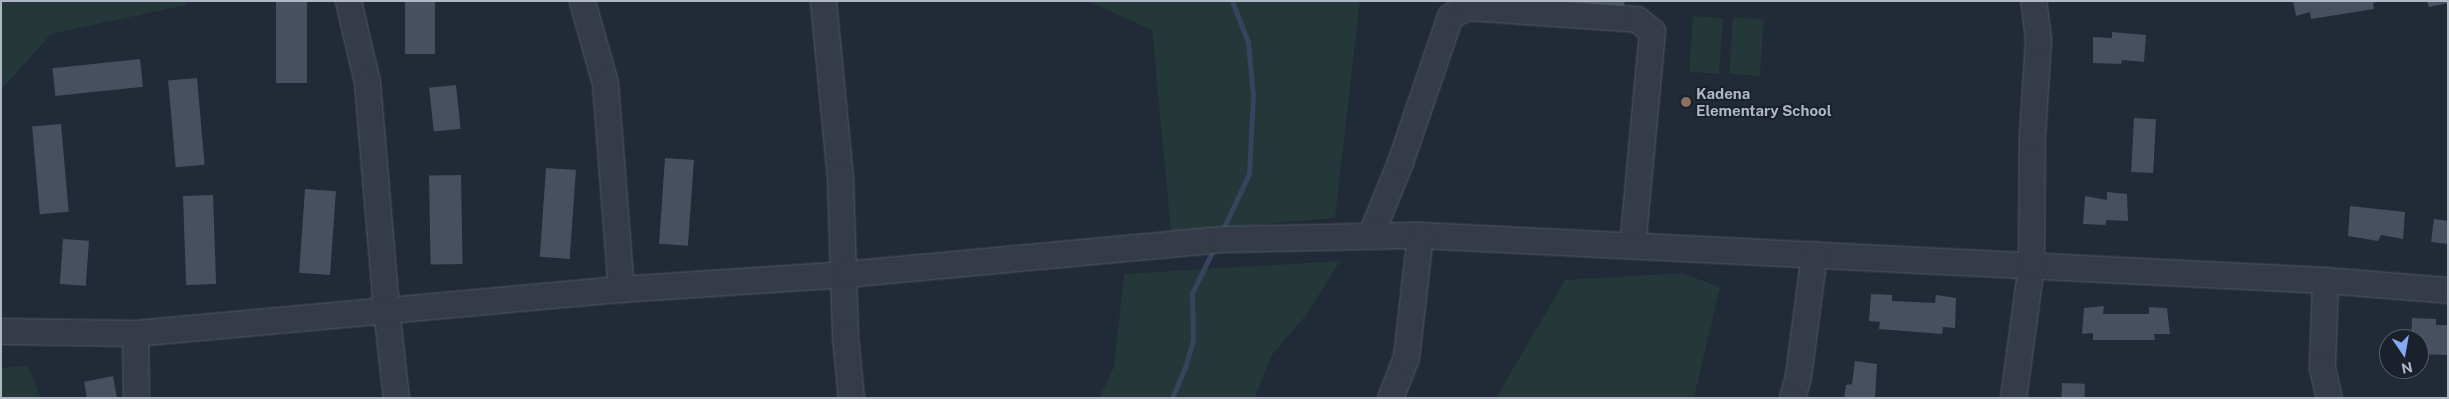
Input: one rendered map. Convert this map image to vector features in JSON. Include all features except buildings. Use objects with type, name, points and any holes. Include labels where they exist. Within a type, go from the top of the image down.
[{"type":"lane","points":[[348,1],[367,82],[386,309],[396,398]]},
{"type":"lane","points":[[582,1],[605,83],[621,289]]},
{"type":"lane","points":[[822,1],[840,177],[845,274],[845,337],[851,398]]},
{"type":"lane","points":[[2013,398],[2031,265],[2032,135],[2038,39],[2033,1]]},
{"type":"lane","points":[[1370,236],[1400,162],[1450,16],[1467,7],[1637,19],[1652,31],[1632,245]]},
{"type":"lane","points":[[1390,398],[1406,357],[1420,235]]},
{"type":"lane","points":[[1,331],[135,333],[621,289],[845,274],[1222,239],[1420,235],[2325,280],[2448,290]]},
{"type":"lane","points":[[1792,398],[1798,376],[1814,254]]},
{"type":"lane","points":[[2325,280],[2322,368],[2329,398]]},
{"type":"lane","points":[[135,333],[136,398]]},
{"type":"shaded area","points":[[1,1],[186,1],[186,5],[51,34],[1,90]]},
{"type":"shaded area","points":[[1088,1],[1360,1],[1335,218],[1171,232],[1152,30]]},
{"type":"shaded area","points":[[1693,16],[1723,18],[1719,74],[1689,72]]},
{"type":"shaded area","points":[[1733,17],[1764,19],[1760,76],[1729,74]]},
{"type":"shaded area","points":[[1340,261],[1307,314],[1271,356],[1255,398],[1099,398],[1114,367],[1124,274]]},
{"type":"shaded area","points":[[1681,273],[1720,287],[1694,398],[1496,398],[1565,280]]},
{"type":"shaded area","points":[[28,366],[41,398],[1,398],[1,368]]},
{"type":"waterway","points":[[1222,231],[1249,174],[1253,96],[1248,42],[1232,1]]},
{"type":"waterway","points":[[1172,398],[1185,368],[1193,340],[1192,293],[1214,248]]},
{"type":"place","name":"Kadena Elementary School","points":[[1686,102]]}]
